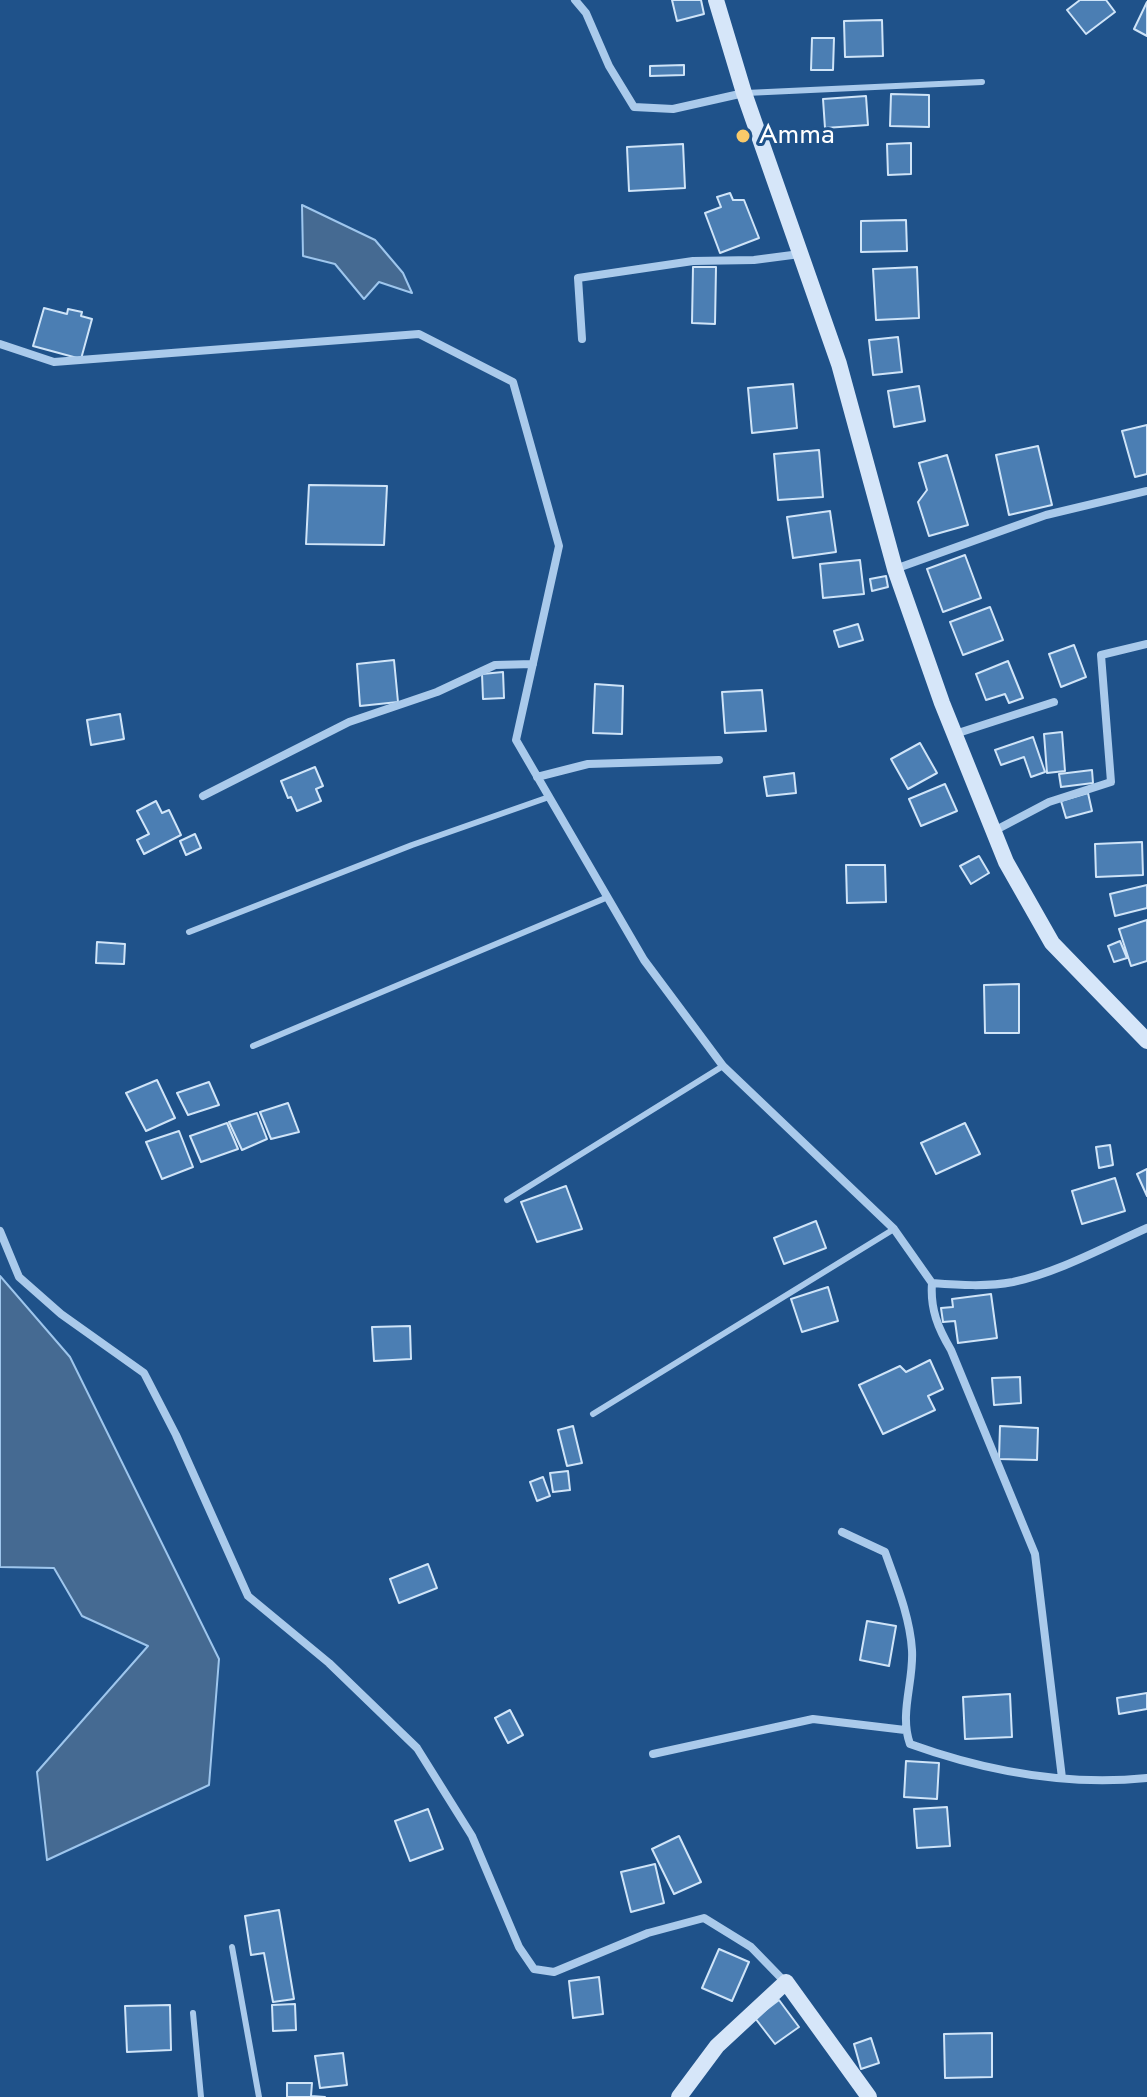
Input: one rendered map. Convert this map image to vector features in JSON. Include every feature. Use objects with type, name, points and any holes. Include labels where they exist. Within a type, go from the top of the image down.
[{"type":"main road","points":[[716,0],[744,93],[839,364],[895,569],[954,734],[993,831],[1006,862],[1052,943],[1147,1041]]},
{"type":"main road","points":[[679,2097],[717,2046],[786,1982],[860,2092]]},
{"type":"street","points":[[575,0],[586,13],[609,66],[634,107],[673,109],[744,93]]},
{"type":"street","points":[[582,339],[578,278],[693,261],[754,260],[801,254]]},
{"type":"street","points":[[0,344],[54,362],[419,334],[513,382],[559,546],[516,740],[644,960],[723,1066],[894,1229],[932,1283],[936,1324],[951,1350],[1035,1554],[1062,1778]]},
{"type":"street","points":[[895,569],[1046,515],[1147,491]]},
{"type":"street","points":[[993,831],[1049,802],[1111,782],[1101,655],[1147,644]]},
{"type":"street","points":[[203,796],[349,722],[437,692],[495,665],[533,664]]},
{"type":"street","points":[[954,734],[1054,702]]},
{"type":"street","points":[[537,777],[588,764],[719,760]]},
{"type":"street","points":[[932,1283],[971,1286],[1013,1282],[1147,1228]]},
{"type":"street","points":[[0,1231],[19,1277],[61,1314],[144,1373],[176,1435],[248,1596],[329,1663],[417,1748],[472,1836],[519,1947],[534,1969],[554,1972],[648,1933],[704,1918],[751,1947],[786,1982]]},
{"type":"street","points":[[842,1532],[885,1552],[902,1604],[912,1650],[905,1730],[910,1744],[943,1756],[1027,1775],[1109,1782],[1147,1778]]},
{"type":"street","points":[[653,1754],[813,1719],[905,1730]]},
{"type":"lane","points":[[744,93],[982,82]]},
{"type":"lane","points":[[189,932],[412,845],[549,797]]},
{"type":"lane","points":[[253,1046],[608,897]]},
{"type":"lane","points":[[507,1200],[723,1066]]},
{"type":"lane","points":[[593,1414],[894,1229]]},
{"type":"lane","points":[[232,1947],[259,2097]]},
{"type":"lane","points":[[193,2013],[201,2097]]},
{"type":"water","points":[[302,205],[375,240],[403,273],[412,293],[379,282],[364,299],[335,264],[303,256]]},
{"type":"water","points":[[0,1276],[70,1357],[219,1659],[209,1785],[47,1860],[37,1772],[148,1646],[82,1616],[54,1568],[0,1567]]},
{"type":"building","points":[[672,0],[701,0],[704,14],[677,21]]},
{"type":"building","points":[[1080,0],[1106,0],[1115,12],[1086,34],[1067,10]]},
{"type":"building","points":[[1147,2],[1147,36],[1134,29]]},
{"type":"building","points":[[882,20],[883,56],[845,57],[844,21]]},
{"type":"building","points":[[812,38],[834,38],[833,70],[811,70]]},
{"type":"building","points":[[684,65],[684,75],[650,76],[650,66]]},
{"type":"building","points":[[891,94],[929,95],[929,127],[890,126]]},
{"type":"building","points":[[866,96],[868,125],[825,128],[823,99]]},
{"type":"building","points":[[911,143],[911,174],[888,175],[887,144]]},
{"type":"building","points":[[683,144],[685,188],[629,191],[627,147]]},
{"type":"building","points":[[730,193],[733,200],[744,200],[759,238],[720,253],[705,213],[721,207],[717,197]]},
{"type":"building","points":[[906,220],[907,251],[861,252],[861,221]]},
{"type":"building","points":[[693,267],[716,267],[715,324],[692,323]]},
{"type":"building","points":[[917,267],[919,318],[876,320],[873,269]]},
{"type":"building","points":[[44,308],[67,314],[68,309],[82,312],[81,316],[92,319],[81,359],[33,346]]},
{"type":"building","points":[[898,337],[902,372],[873,375],[869,340]]},
{"type":"building","points":[[793,384],[797,428],[752,433],[748,388]]},
{"type":"building","points":[[919,386],[925,421],[894,427],[888,391]]},
{"type":"building","points":[[1147,425],[1147,474],[1135,477],[1122,431]]},
{"type":"building","points":[[1038,446],[1052,505],[1009,515],[996,455]]},
{"type":"building","points":[[819,450],[823,497],[778,500],[774,454]]},
{"type":"building","points":[[947,455],[968,525],[929,536],[918,502],[927,490],[919,463]]},
{"type":"building","points":[[309,485],[387,486],[384,545],[306,544]]},
{"type":"building","points":[[830,511],[836,552],[793,558],[787,517]]},
{"type":"building","points":[[965,555],[981,598],[943,612],[927,569]]},
{"type":"building","points":[[860,560],[864,594],[823,598],[820,564]]},
{"type":"building","points":[[886,576],[888,587],[872,591],[870,579]]},
{"type":"building","points":[[990,607],[1003,640],[963,655],[950,622]]},
{"type":"building","points":[[858,624],[863,640],[839,647],[834,631]]},
{"type":"building","points":[[1074,645],[1086,677],[1061,687],[1049,654]]},
{"type":"building","points":[[394,660],[398,702],[360,706],[357,664]]},
{"type":"building","points":[[1008,661],[1023,698],[1009,703],[1005,694],[986,700],[976,674]]},
{"type":"building","points":[[503,672],[504,698],[483,699],[482,674]]},
{"type":"building","points":[[595,684],[623,686],[622,734],[593,733]]},
{"type":"building","points":[[762,690],[766,731],[725,733],[722,692]]},
{"type":"building","points":[[120,714],[124,739],[91,745],[87,720]]},
{"type":"building","points":[[1062,732],[1065,771],[1047,773],[1044,734]]},
{"type":"building","points":[[1033,737],[1045,772],[1031,777],[1024,757],[1001,765],[995,750]]},
{"type":"building","points":[[920,743],[937,773],[908,789],[891,759]]},
{"type":"building","points":[[315,767],[323,786],[316,789],[321,801],[297,811],[281,781]]},
{"type":"building","points":[[1092,770],[1093,783],[1061,787],[1059,774]]},
{"type":"building","points":[[794,773],[796,793],[767,796],[764,777]]},
{"type":"building","points":[[945,784],[957,811],[921,826],[909,799]]},
{"type":"building","points":[[1088,793],[1092,811],[1066,818],[1061,801]]},
{"type":"building","points":[[156,801],[162,813],[169,810],[181,835],[144,854],[137,840],[149,834],[137,811]]},
{"type":"building","points":[[195,834],[201,848],[186,855],[180,841]]},
{"type":"building","points":[[1142,842],[1143,875],[1096,877],[1095,844]]},
{"type":"building","points":[[979,856],[989,873],[971,884],[960,866]]},
{"type":"building","points":[[846,865],[885,865],[886,902],[847,903]]},
{"type":"building","points":[[1147,885],[1147,908],[1115,916],[1110,894]]},
{"type":"building","points":[[1147,920],[1147,961],[1131,966],[1119,929]]},
{"type":"building","points":[[1120,941],[1127,958],[1114,962],[1108,946]]},
{"type":"building","points":[[97,942],[125,944],[124,964],[96,963]]},
{"type":"building","points":[[1019,984],[1019,1033],[985,1033],[984,985]]},
{"type":"building","points":[[157,1080],[175,1118],[146,1131],[126,1093]]},
{"type":"building","points":[[209,1082],[219,1105],[188,1115],[177,1093]]},
{"type":"building","points":[[288,1103],[299,1132],[271,1139],[260,1112]]},
{"type":"building","points":[[257,1113],[267,1139],[242,1150],[229,1122]]},
{"type":"building","points":[[227,1123],[238,1149],[201,1162],[190,1136]]},
{"type":"building","points":[[965,1123],[980,1154],[936,1174],[921,1143]]},
{"type":"building","points":[[179,1131],[193,1167],[162,1179],[146,1142]]},
{"type":"building","points":[[1110,1145],[1113,1165],[1099,1168],[1096,1147]]},
{"type":"building","points":[[1147,1169],[1147,1196],[1137,1174]]},
{"type":"building","points":[[1115,1178],[1125,1211],[1082,1224],[1072,1191]]},
{"type":"building","points":[[566,1186],[582,1229],[537,1242],[521,1202]]},
{"type":"building","points":[[816,1221],[826,1248],[784,1264],[774,1238]]},
{"type":"building","points":[[828,1287],[838,1321],[802,1332],[791,1299]]},
{"type":"building","points":[[991,1294],[997,1338],[958,1343],[955,1321],[943,1322],[941,1308],[953,1307],[952,1299]]},
{"type":"building","points":[[410,1326],[411,1359],[374,1361],[372,1327]]},
{"type":"building","points":[[930,1360],[943,1389],[928,1396],[935,1410],[883,1434],[859,1385],[900,1366],[906,1372]]},
{"type":"building","points":[[1020,1377],[1021,1403],[994,1405],[992,1378]]},
{"type":"building","points":[[573,1426],[582,1463],[567,1466],[558,1430]]},
{"type":"building","points":[[1000,1426],[1038,1428],[1037,1460],[999,1459]]},
{"type":"building","points":[[568,1471],[570,1490],[553,1492],[550,1473]]},
{"type":"building","points":[[543,1477],[550,1496],[537,1501],[530,1482]]},
{"type":"building","points":[[428,1564],[437,1588],[399,1603],[390,1579]]},
{"type":"building","points":[[867,1621],[896,1626],[889,1666],[860,1660]]},
{"type":"building","points":[[1147,1693],[1147,1709],[1119,1714],[1117,1698]]},
{"type":"building","points":[[1010,1694],[1012,1737],[965,1739],[963,1697]]},
{"type":"building","points":[[510,1710],[523,1735],[508,1743],[495,1718]]},
{"type":"building","points":[[906,1761],[939,1763],[937,1799],[904,1797]]},
{"type":"building","points":[[947,1807],[950,1846],[917,1848],[914,1809]]},
{"type":"building","points":[[428,1809],[443,1849],[410,1861],[395,1821]]},
{"type":"building","points":[[679,1836],[701,1882],[674,1894],[652,1849]]},
{"type":"building","points":[[655,1864],[664,1903],[631,1912],[621,1872]]},
{"type":"building","points":[[279,1910],[294,1999],[273,2002],[264,1953],[251,1955],[245,1916]]},
{"type":"building","points":[[719,1949],[749,1962],[732,2001],[702,1988]]},
{"type":"building","points":[[599,1977],[603,2014],[573,2018],[569,1981]]},
{"type":"building","points":[[779,2000],[799,2027],[775,2044],[755,2018]]},
{"type":"building","points":[[295,2004],[296,2030],[273,2031],[272,2005]]},
{"type":"building","points":[[170,2005],[171,2050],[127,2052],[125,2006]]},
{"type":"building","points":[[992,2033],[992,2077],[945,2078],[944,2034]]},
{"type":"building","points":[[871,2038],[879,2063],[861,2069],[854,2044]]},
{"type":"building","points":[[343,2053],[347,2085],[320,2088],[315,2056]]},
{"type":"building","points":[[287,2083],[312,2083],[311,2096],[325,2097],[287,2097]]},
{"type":"place","name":"Amma","points":[[743,136]]}]
